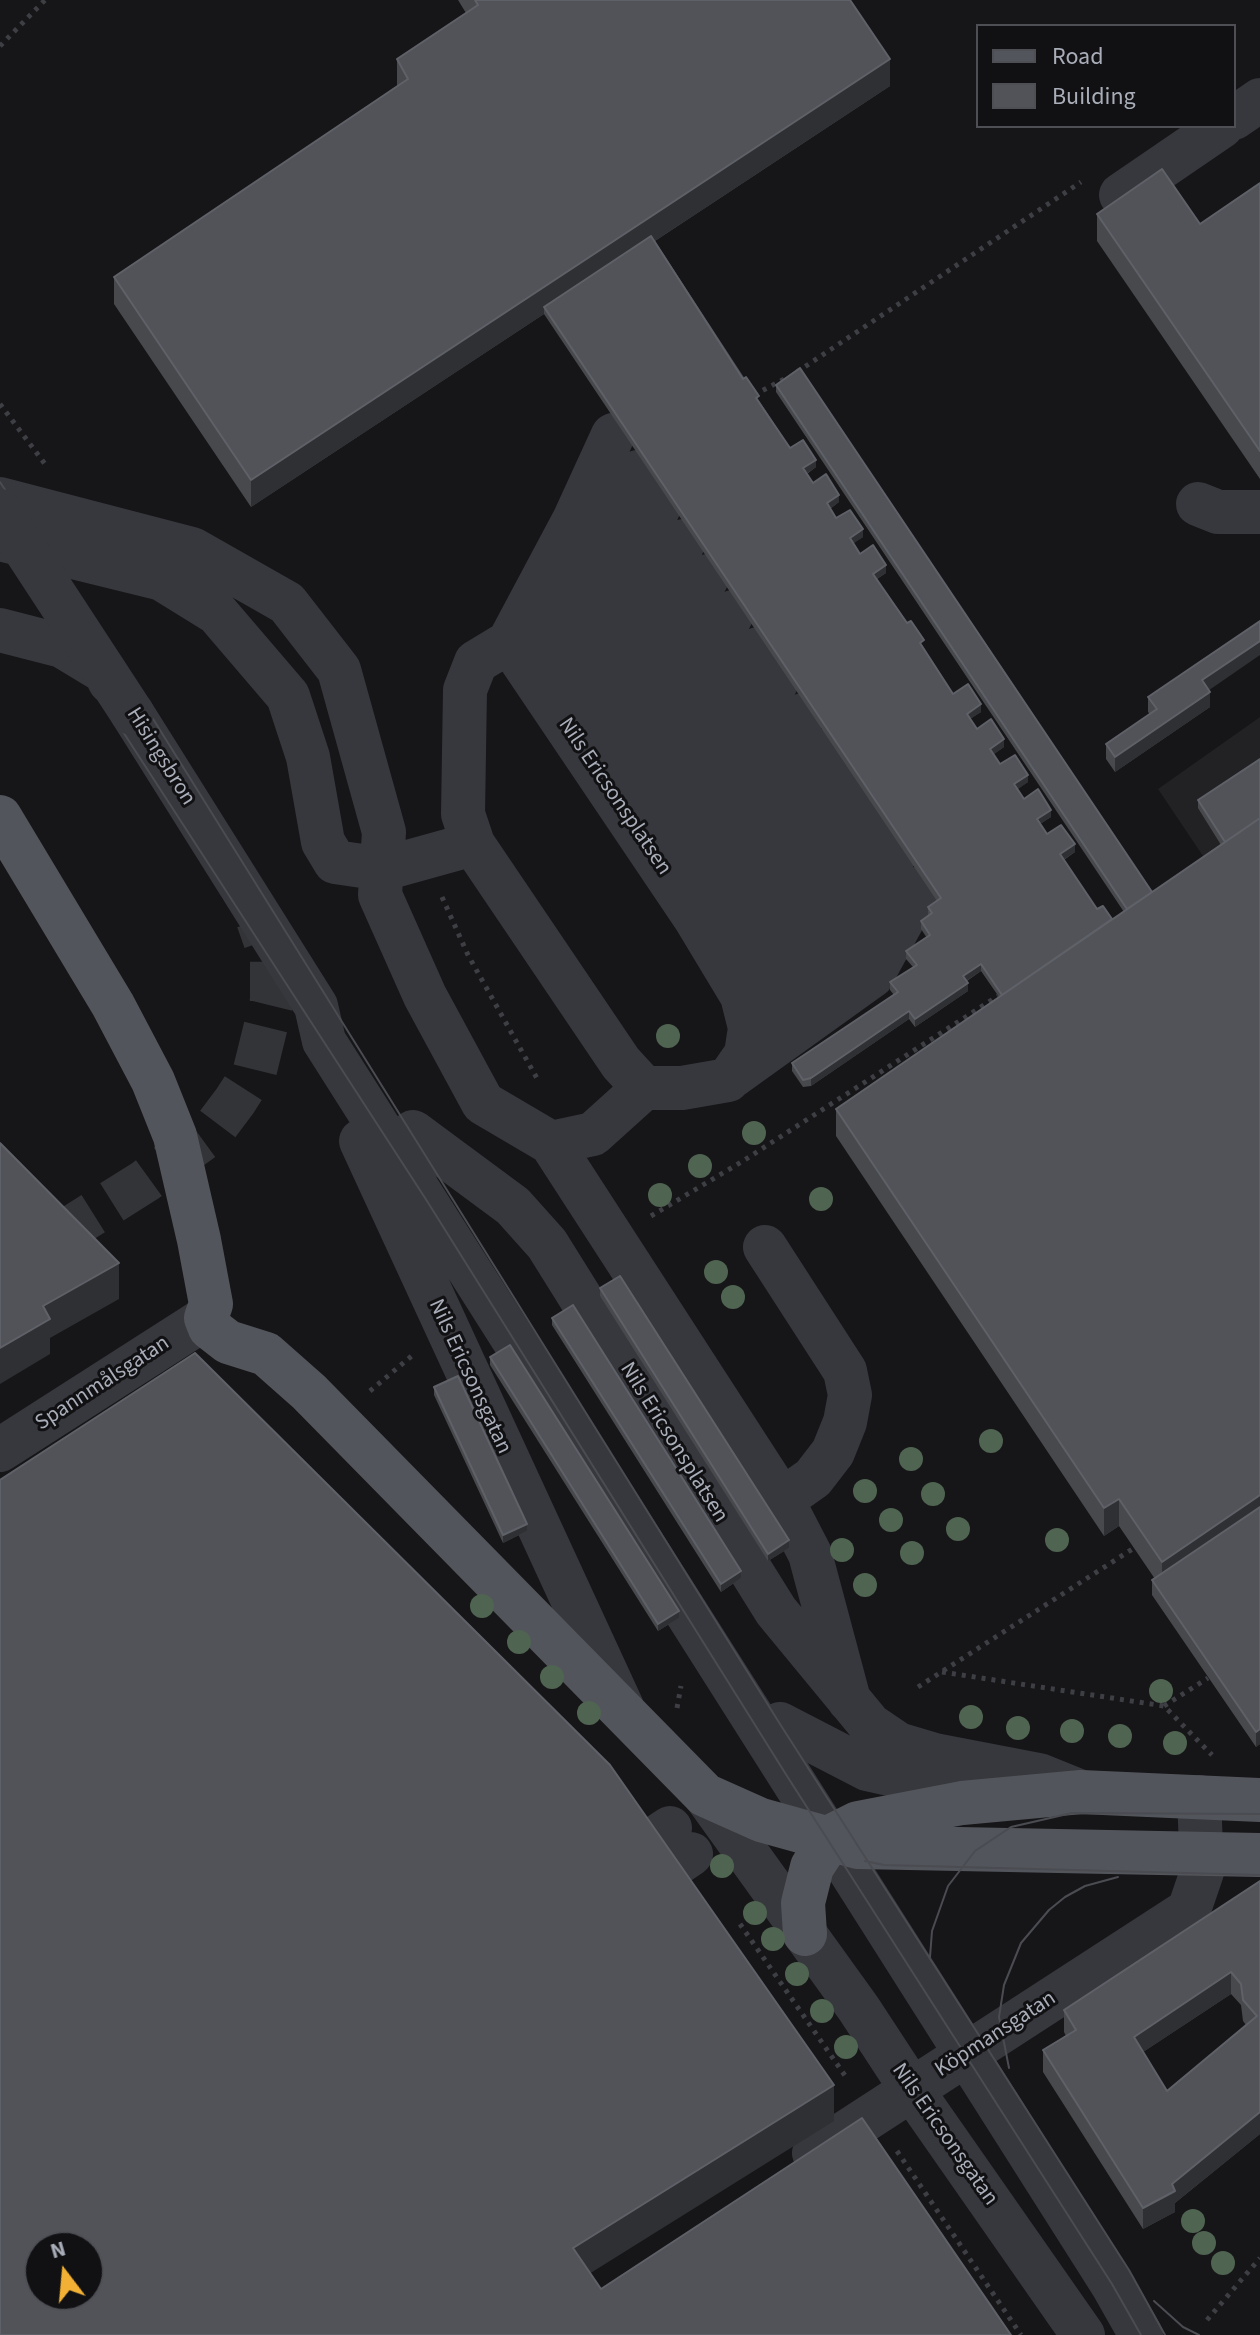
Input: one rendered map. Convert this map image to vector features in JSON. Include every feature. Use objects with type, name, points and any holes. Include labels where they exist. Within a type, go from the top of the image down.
[{"type":"main road","points":[[0,817],[113,1005],[153,1081],[175,1136],[208,1311]]},
{"type":"main road","name":"Nils Ericsonsgatan","points":[[208,1311],[224,1301],[236,1305],[252,1321],[266,1354],[338,1419],[478,1567],[623,1708],[705,1795],[761,1820],[844,1838],[1260,1855]]},
{"type":"main road","points":[[805,1934],[803,1903],[812,1867],[844,1838],[889,1814],[1004,1798],[1081,1792],[1260,1800]]},
{"type":"street","points":[[1236,117],[1260,100]]},
{"type":"street","points":[[1104,186],[1218,128]]},
{"type":"street","points":[[542,691],[575,518],[613,435]]},
{"type":"street","points":[[542,691],[649,488]]},
{"type":"street","points":[[0,499],[192,549],[287,603],[339,670],[384,832],[380,895],[425,996],[483,1103],[551,1143],[782,1500],[810,1554],[849,1700],[870,1725],[898,1744],[935,1755],[1039,1775],[1081,1792]]},
{"type":"street","points":[[1198,504],[1218,512],[1260,512]]},
{"type":"street","name":"Hisingsbron","points":[[0,511],[131,714],[320,1023],[452,1220]]},
{"type":"street","points":[[0,539],[162,579],[217,613],[288,696],[308,757],[323,842],[335,862],[383,869],[473,844]]},
{"type":"street","points":[[542,691],[644,625],[696,558],[614,797]]},
{"type":"street","points":[[614,797],[733,612]]},
{"type":"street","points":[[0,630],[62,646],[105,672],[131,714]]},
{"type":"street","points":[[542,691],[476,662],[465,690],[463,814],[473,844],[621,1063],[644,1088]]},
{"type":"street","points":[[660,865],[768,664]]},
{"type":"street","name":"Nils Ericsonsplatsen","points":[[542,691],[695,918],[744,1002],[750,1028],[737,1067]]},
{"type":"street","points":[[695,918],[760,803],[849,783]]},
{"type":"street","points":[[721,961],[849,783]]},
{"type":"street","points":[[744,1002],[849,783]]},
{"type":"street","points":[[737,1067],[829,909],[849,783]]},
{"type":"street","points":[[551,1143],[593,1134],[644,1088],[682,1088],[737,1067],[872,976],[920,888]]},
{"type":"street","name":"Hisingsbron","points":[[320,1023],[345,1026],[413,1132],[452,1220]]},
{"type":"street","name":"Nils Ericsonsgatan","points":[[320,1023],[374,1169],[623,1708]]},
{"type":"street","name":"Nils Ericsonsplatsen","points":[[413,1132],[513,1206],[547,1244],[789,1629],[849,1700]]},
{"type":"street","points":[[452,1220],[780,1724],[844,1838]]},
{"type":"street","points":[[452,1220],[1157,2335]]},
{"type":"street","points":[[765,1247],[845,1371],[850,1395],[845,1422],[833,1452],[813,1478],[782,1500]]},
{"type":"street","name":"Spannmålsgatan","points":[[0,1450],[208,1311]]},
{"type":"street","points":[[780,1724],[867,1769],[904,1780],[1004,1798]]},
{"type":"street","name":"Nils Ericsonsgatan","points":[[705,1795],[1083,2335]]},
{"type":"street","name":"Köpmansgatan","points":[[782,2175],[1189,1910],[1198,1891],[1203,1853],[1199,1797]]},
{"type":"street","points":[[1121,2277],[1141,2335]]},
{"type":"path","points":[[0,46],[45,0]]},
{"type":"path","points":[[754,396],[1104,186]]},
{"type":"path","points":[[918,1687],[1134,1548]]},
{"type":"path","points":[[942,1672],[1164,1706],[1213,1756]]},
{"type":"path","points":[[1164,1706],[1208,1678]]},
{"type":"path","points":[[1207,2320],[1260,2258]]},
{"type":"shaded area","points":[[1260,717],[1260,941],[1158,789]]},
{"type":"building","points":[[475,0],[850,0],[890,59],[251,480],[114,277],[408,79],[397,59],[478,5]]},
{"type":"building","points":[[1162,169],[1200,224],[1260,183],[1260,451],[1097,214]]},
{"type":"building","points":[[651,236],[743,379],[746,377],[759,396],[756,398],[790,448],[803,440],[816,460],[803,468],[813,483],[826,474],[839,495],[827,503],[836,518],[850,510],[863,529],[850,538],[860,554],[873,545],[886,565],[873,574],[907,623],[911,621],[924,640],[920,643],[953,694],[968,684],[981,704],[967,714],[977,729],[991,719],[1004,739],[990,749],[1000,764],[1015,755],[1028,775],[1014,784],[1024,799],[1038,789],[1051,810],[1037,819],[1047,834],[1061,825],[1075,844],[1060,854],[1097,909],[1103,906],[1112,919],[1002,995],[981,964],[963,976],[968,983],[915,1019],[909,1011],[811,1078],[803,1080],[792,1063],[898,992],[890,982],[917,965],[906,951],[930,935],[921,921],[932,913],[928,907],[941,898],[544,307]]},
{"type":"building","points":[[800,368],[1152,892],[1127,909],[776,385]]},
{"type":"building","points":[[1260,621],[1260,641],[1202,680],[1210,692],[1115,757],[1106,744],[1157,709],[1148,697]]},
{"type":"building","points":[[1260,759],[1260,818],[1225,842],[1198,800]]},
{"type":"building","points":[[1260,818],[1260,1495],[1162,1562],[1119,1499],[1104,1508],[836,1109]]},
{"type":"building","points":[[0,1143],[119,1263],[43,1306],[50,1319],[0,1348]]},
{"type":"building","points":[[620,1276],[789,1540],[768,1554],[600,1288]]},
{"type":"building","points":[[573,1305],[741,1571],[721,1584],[552,1318]]},
{"type":"building","points":[[510,1345],[679,1611],[658,1624],[490,1357]]},
{"type":"building","points":[[195,1353],[610,1765],[834,2085],[573,2248],[601,2289],[862,2118],[1011,2335],[0,2335],[0,1480]]},
{"type":"building","points":[[458,1376],[527,1524],[503,1535],[434,1387]]},
{"type":"building","points":[[1260,1507],[1260,1729],[1256,1732],[1152,1580]]},
{"type":"building","points":[[1260,1881],[1260,2112],[1172,2184],[1175,2191],[1143,2208],[1043,2050],[1076,2030],[1064,2010]],"holes":[[[1231,1972],[1241,1984],[1243,2000],[1257,2016],[1167,2091],[1134,2037]]]},
{"type":"tunnel","points":[[56,1237],[145,1181],[211,1133],[255,1070],[272,1001],[272,960],[258,920]]},
{"type":"tram line","points":[[0,482],[145,706],[780,1724],[1129,2270],[1165,2335]]},
{"type":"tram line","points":[[0,542],[427,1201],[787,1776],[1112,2284],[1141,2335]]},
{"type":"tram line","points":[[930,1957],[932,1931],[948,1886],[975,1851],[1011,1827],[1072,1813],[1260,1814]]},
{"type":"tram line","points":[[865,1861],[884,1865],[1260,1875]]},
{"type":"tram line","points":[[1009,2068],[999,2017],[1004,1985],[1021,1943],[1049,1910],[1065,1897],[1085,1886],[1118,1877]]},
{"type":"tram line","points":[[1154,2301],[1183,2327],[1199,2335]]}]
